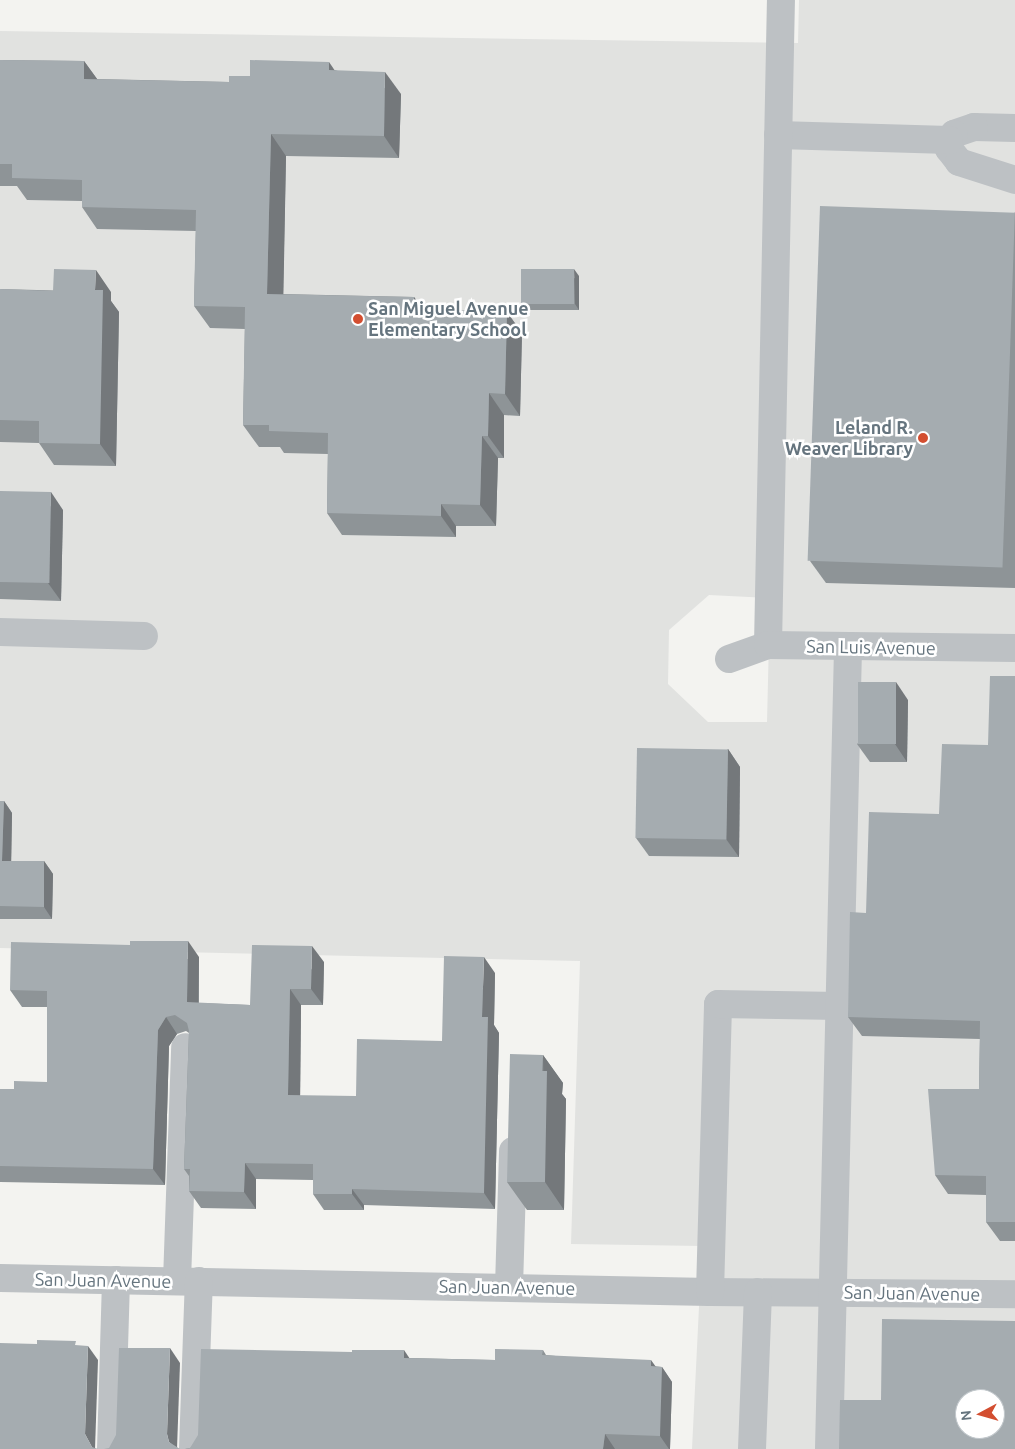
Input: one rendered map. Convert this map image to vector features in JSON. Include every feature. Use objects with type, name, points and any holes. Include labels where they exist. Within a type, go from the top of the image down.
[{"type":"street","points":[[768,646],[781,0]]},
{"type":"street","points":[[1015,128],[974,127],[954,134],[949,140],[949,149],[959,162],[1015,180]]},
{"type":"street","points":[[778,135],[949,140]]},
{"type":"street","points":[[0,632],[144,636]]},
{"type":"street","name":"San Luis Avenue","points":[[729,659],[768,646],[1015,648]]},
{"type":"street","points":[[830,1449],[848,647]]},
{"type":"street","points":[[710,1292],[718,1004],[840,1006]]},
{"type":"street","points":[[184,1048],[193,1449]]},
{"type":"street","points":[[509,1287],[513,1128]]},
{"type":"street","name":"San Juan Avenue","points":[[0,1278],[710,1292],[1015,1294]]},
{"type":"street","points":[[111,1449],[116,1280]]},
{"type":"street","points":[[752,1449],[758,1292]]},
{"type":"shaded area","points":[[799,0],[1015,0],[1015,1449],[692,1449],[702,1246],[571,1244],[580,961],[0,948],[0,31],[798,43]],"holes":[[[709,595],[770,598],[767,722],[708,722],[668,684],[669,630]]]},
{"type":"building","points":[[0,60],[84,61],[84,79],[229,82],[229,76],[250,76],[250,60],[329,62],[329,70],[385,72],[384,136],[271,134],[267,294],[414,297],[414,309],[507,312],[505,394],[489,393],[488,436],[482,436],[480,505],[441,504],[441,516],[327,513],[328,433],[269,431],[269,425],[243,425],[245,307],[194,306],[196,210],[82,207],[82,180],[12,178],[12,164],[0,164]]},
{"type":"building","name":"Leland R. Weaver Library","points":[[820,206],[1015,213],[1002,568],[808,561]]},
{"type":"building","points":[[54,269],[96,270],[95,290],[103,290],[100,444],[39,443],[39,421],[0,420],[0,289],[53,291]]},
{"type":"building","points":[[521,269],[574,269],[574,304],[521,304]]},
{"type":"building","points":[[0,491],[51,492],[49,583],[0,582]]},
{"type":"building","points":[[990,676],[1015,676],[1015,1222],[986,1222],[986,1176],[935,1175],[928,1089],[979,1089],[980,1021],[848,1017],[850,912],[866,913],[869,812],[939,814],[942,744],[988,745]]},
{"type":"building","points":[[858,682],[896,682],[896,744],[858,744]]},
{"type":"building","points":[[637,748],[728,750],[726,840],[635,838]]},
{"type":"building","points":[[0,801],[4,801],[2,861],[44,861],[44,907],[0,906]]},
{"type":"building","points":[[130,941],[188,941],[187,1002],[250,1005],[252,945],[312,946],[311,989],[290,989],[288,1095],[356,1096],[357,1039],[442,1041],[444,956],[484,957],[482,1017],[488,1017],[484,1193],[352,1189],[352,1194],[313,1194],[313,1164],[245,1163],[244,1192],[189,1191],[190,1169],[184,1169],[189,1031],[187,1023],[175,1015],[166,1017],[158,1030],[153,1169],[0,1166],[0,1089],[14,1089],[14,1081],[47,1082],[47,991],[10,990],[11,942],[130,945]]},
{"type":"building","points":[[510,1054],[543,1055],[542,1071],[547,1071],[545,1182],[507,1182]]},
{"type":"building","points":[[882,1319],[1015,1321],[1015,1449],[839,1449],[840,1400],[881,1400]]},
{"type":"building","points":[[37,1340],[76,1341],[75,1345],[88,1346],[85,1434],[92,1447],[98,1449],[0,1449],[0,1343],[37,1344]]},
{"type":"building","points":[[119,1348],[170,1348],[167,1434],[169,1442],[180,1449],[104,1449],[109,1448],[116,1435]]},
{"type":"building","points":[[201,1349],[352,1352],[352,1350],[404,1350],[404,1358],[495,1360],[495,1349],[543,1350],[542,1355],[651,1360],[651,1366],[662,1367],[660,1436],[605,1434],[603,1449],[185,1449],[190,1448],[198,1435]]},
{"type":"place","name":"San Miguel Avenue Elementary School","points":[[358,319]]},
{"type":"place","name":"Leland R. Weaver Library","points":[[923,438]]}]
